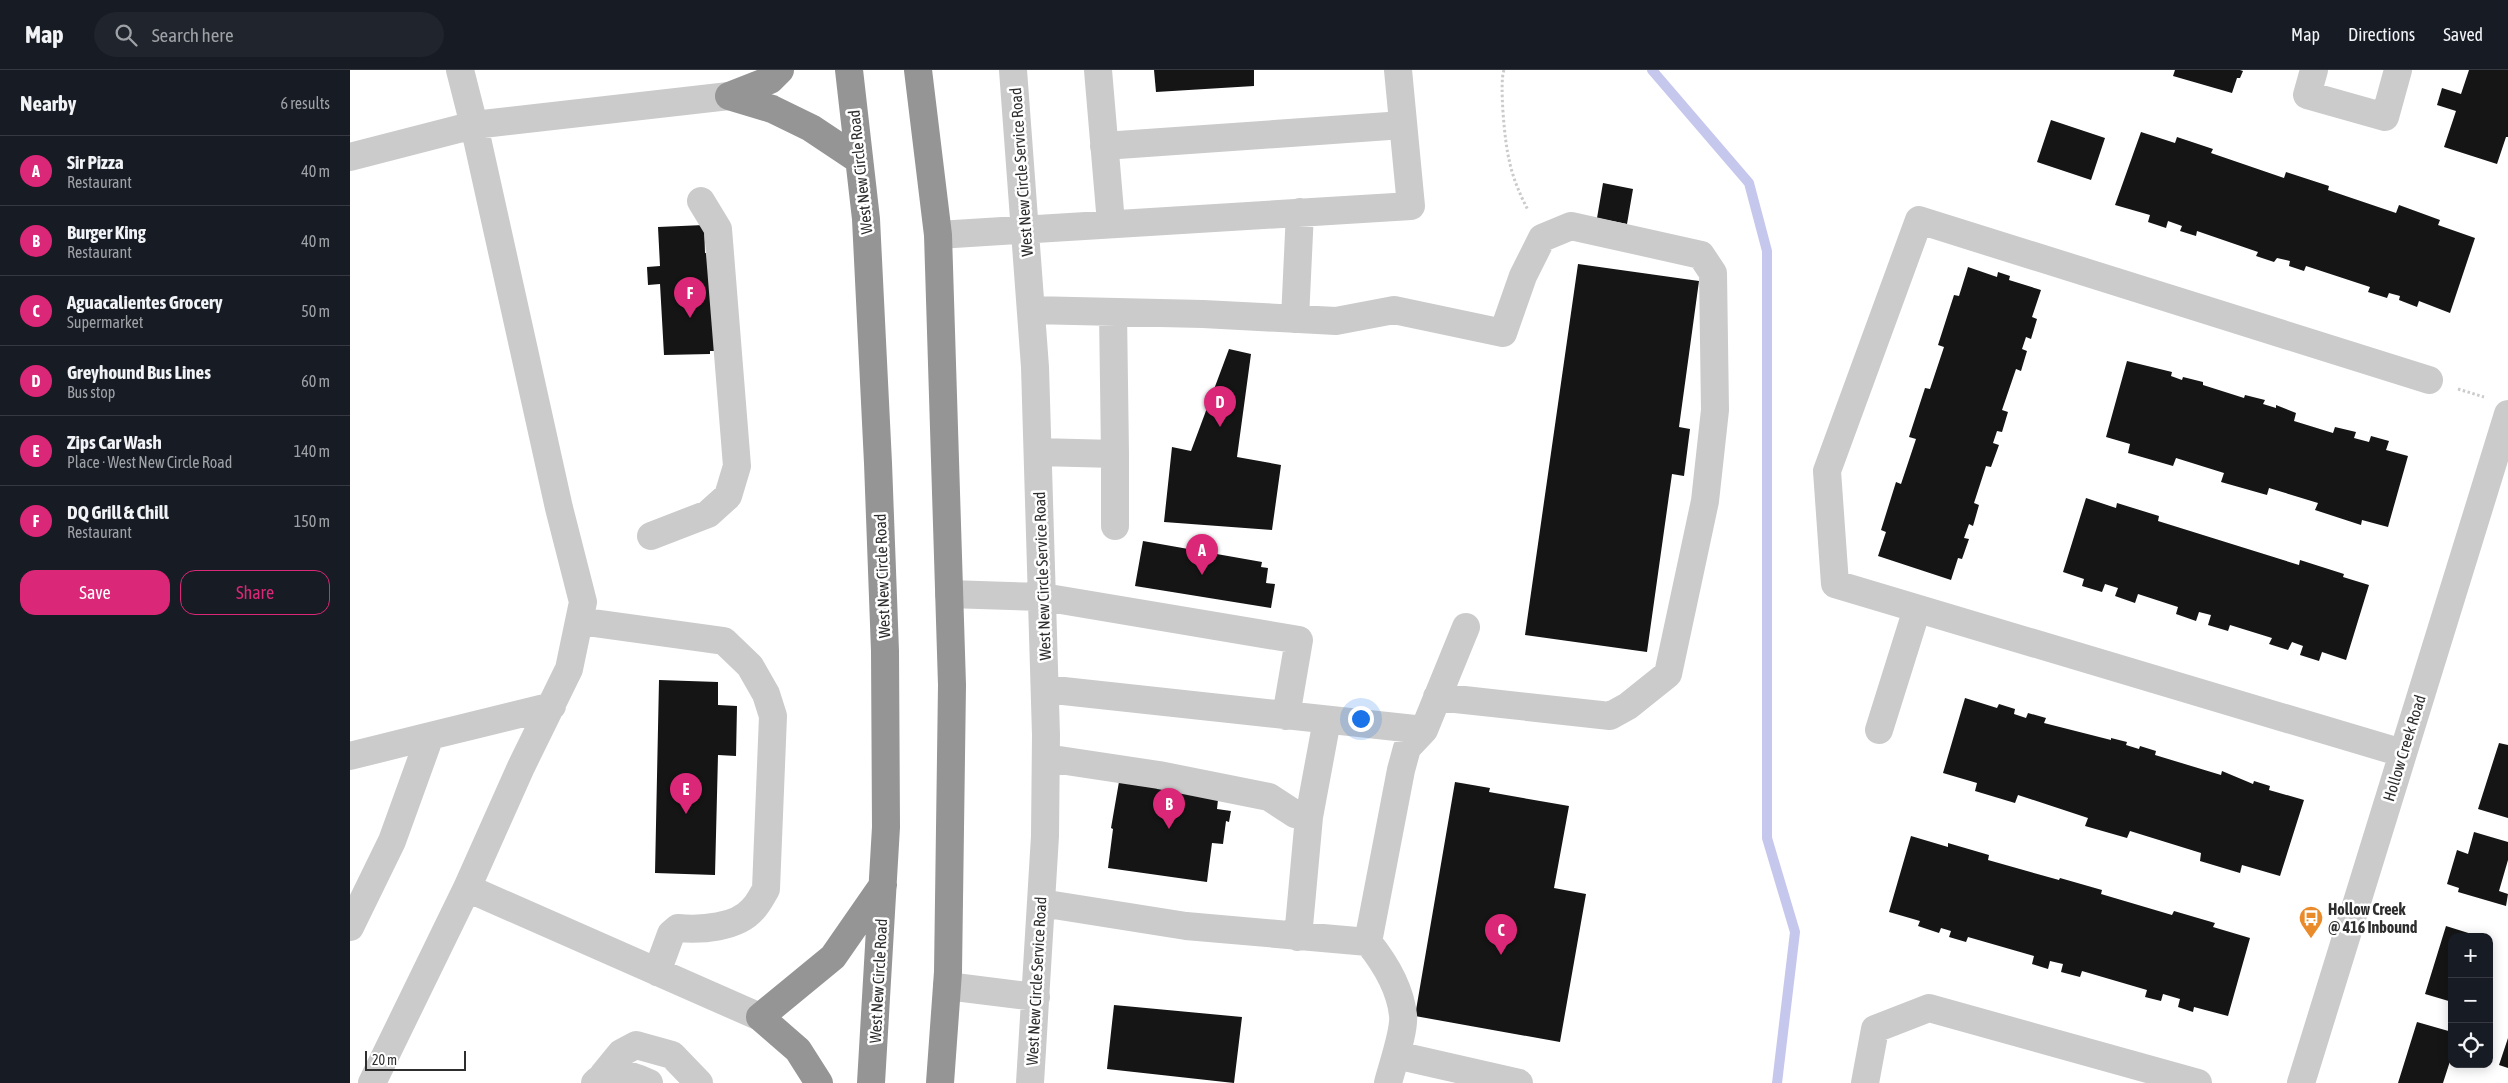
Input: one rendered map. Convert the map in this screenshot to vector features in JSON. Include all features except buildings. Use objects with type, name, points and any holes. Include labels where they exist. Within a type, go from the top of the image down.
[{"type":"highway","points":[[729,96],[770,80],[780,70]]},
{"type":"highway","name":"West New Circle Road","points":[[849,70],[866,219],[884,641],[886,827],[871,1083]]},
{"type":"highway","points":[[918,70],[938,235],[949,594],[952,796],[947,986],[940,1083]]},
{"type":"highway","points":[[729,96],[772,109],[811,128],[859,160]]},
{"type":"highway","points":[[819,1083],[798,1050],[760,1017],[833,957],[883,885]]},
{"type":"street","points":[[372,1083],[467,888],[521,767],[569,668],[583,602],[557,499],[474,125],[460,70]]},
{"type":"street","name":"West New Circle Service Road","points":[[1013,70],[1031,310],[1038,452],[1045,689],[1046,758],[1041,902],[1030,1083]]},
{"type":"street","points":[[1098,70],[1111,223]]},
{"type":"street","points":[[938,235],[1026,228],[1411,206],[1398,70]]},
{"type":"street","points":[[2314,70],[2307,95],[2385,117],[2398,70]]},
{"type":"street","points":[[350,157],[474,125],[729,96]]},
{"type":"street","points":[[1104,146],[1403,125]]},
{"type":"street","points":[[651,536],[708,514],[728,496],[736,466],[718,229],[701,201]]},
{"type":"street","points":[[1296,319],[1300,212]]},
{"type":"street","points":[[2402,753],[1835,584],[1827,471],[1919,220],[2429,380]]},
{"type":"street","points":[[1031,310],[1336,321],[1394,310],[1503,333],[1523,276],[1542,238],[1571,226],[1701,255],[1713,273],[1716,410],[1705,500],[1668,674],[1628,706],[1610,716],[1437,697]]},
{"type":"street","points":[[1113,312],[1116,454],[1115,526]]},
{"type":"street","name":"Hollow Creek Road","points":[[2301,1083],[2402,753],[2499,407]]},
{"type":"street","points":[[1038,452],[1116,454]]},
{"type":"street","points":[[949,594],[1042,597],[1300,640],[1286,716]]},
{"type":"street","points":[[1879,730],[1917,609]]},
{"type":"street","points":[[579,621],[724,641],[750,666],[766,694],[773,716],[766,889],[752,910],[728,924],[698,930],[678,928],[671,934],[657,972]]},
{"type":"street","points":[[1368,942],[1401,770],[1407,748],[1424,730],[1466,627]]},
{"type":"street","points":[[1045,689],[1424,730]]},
{"type":"street","points":[[350,756],[552,706]]},
{"type":"street","points":[[1298,937],[1309,817],[1327,720]]},
{"type":"street","points":[[350,928],[392,841],[430,736]]},
{"type":"street","points":[[1046,758],[1159,776],[1269,797],[1295,814],[1309,817]]},
{"type":"street","points":[[467,888],[760,1017]]},
{"type":"street","points":[[1041,902],[1186,926],[1368,942],[1386,965],[1396,988],[1404,1016],[1388,1083]]},
{"type":"street","points":[[947,986],[1036,997]]},
{"type":"street","points":[[1865,1083],[1875,1029],[1929,1008],[2198,1083]]},
{"type":"street","points":[[599,1079],[620,1053],[636,1045],[672,1055],[699,1083]]},
{"type":"street","points":[[1396,1055],[1519,1083]]},
{"type":"street","points":[[599,1079],[610,1073],[629,1076],[650,1083]]},
{"type":"path","points":[[1504,70],[1502,93],[1508,159],[1524,202],[1542,238]]},
{"type":"path","points":[[2429,380],[2499,407]]},
{"type":"waterway","points":[[1652,70],[1749,183],[1767,251],[1767,838],[1795,932],[1777,1083]]},
{"type":"place","name":"DQ Grill & Chill","points":[[690,318]]},
{"type":"place","name":"Greyhound Bus Lines","points":[[1220,427]]},
{"type":"place","name":"Sir Pizza","points":[[1202,575]]},
{"type":"place","name":"Zips Car Wash","points":[[686,814]]},
{"type":"place","name":"Burger King","points":[[1169,829]]},
{"type":"place","name":"Hollow Creek @ 416 Inbound","points":[[2311,939]]},
{"type":"place","name":"Aguacalientes Grocery","points":[[1501,955]]}]
